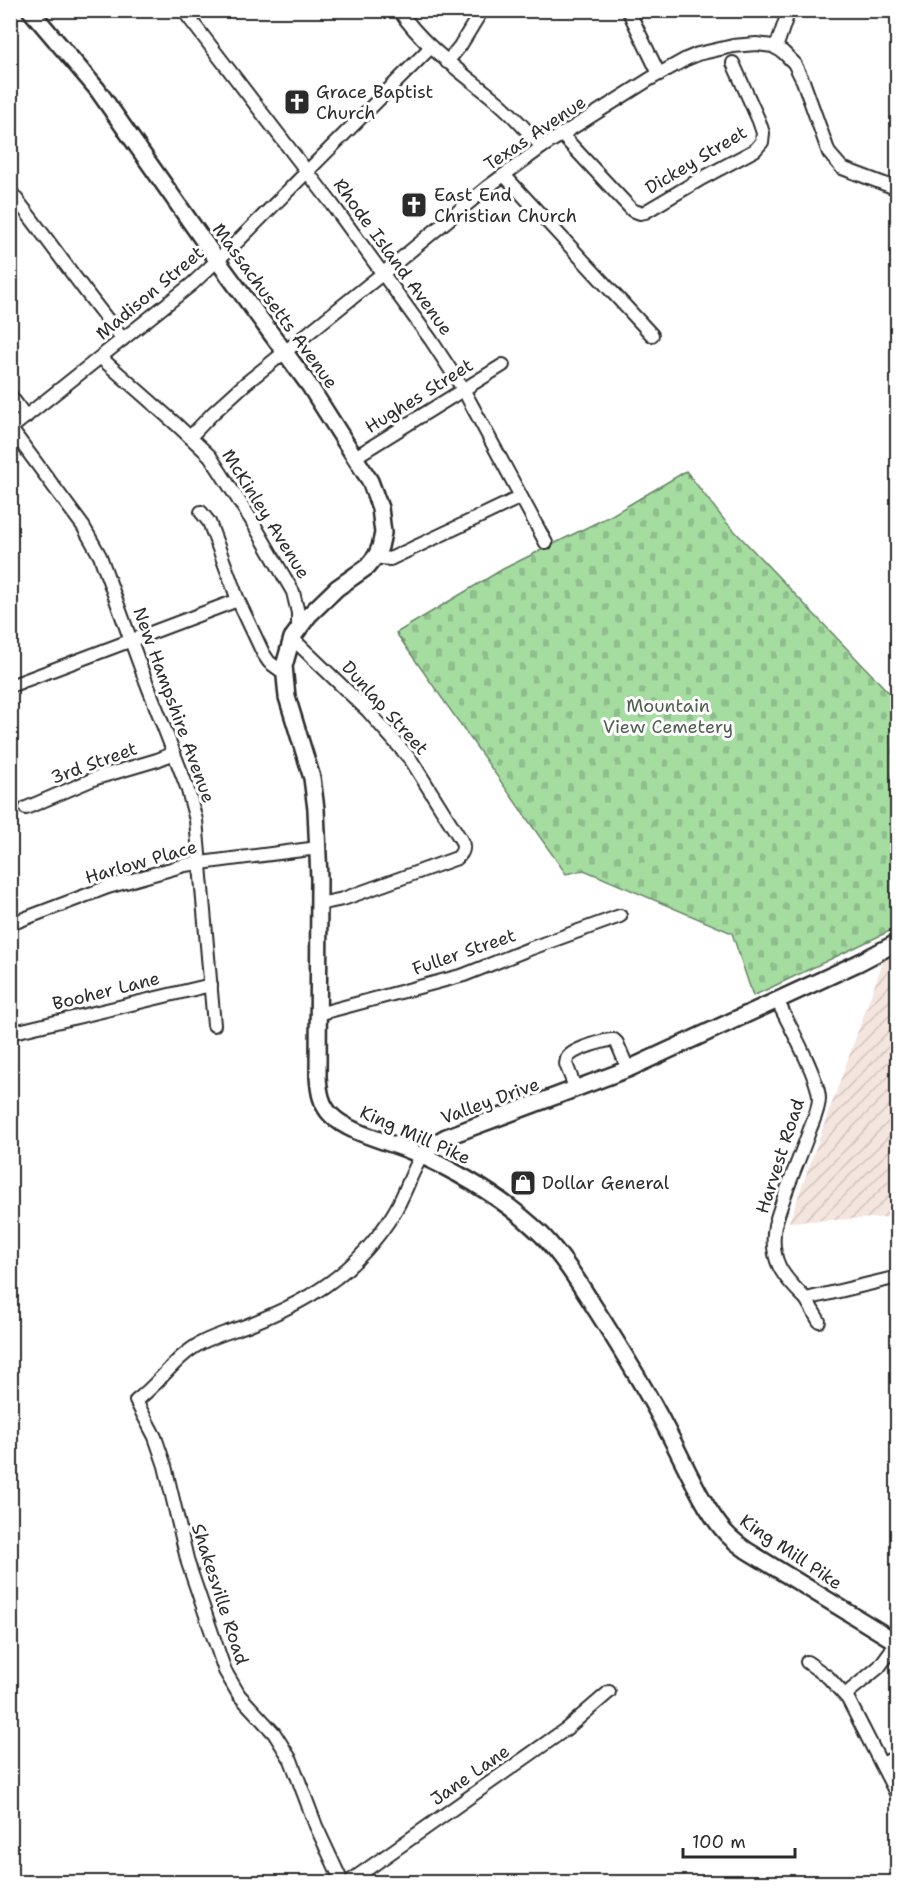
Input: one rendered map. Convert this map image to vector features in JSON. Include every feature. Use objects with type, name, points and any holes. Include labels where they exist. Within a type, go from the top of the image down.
[{"type":"main road","name":"Massachusetts Avenue","points":[[30,10],[97,89],[217,260],[309,385],[355,457],[370,481],[380,508],[383,533],[376,556]]},
{"type":"main road","points":[[295,633],[322,601],[366,567],[376,556]]},
{"type":"main road","name":"King Mill Pike","points":[[295,633],[285,660],[284,673],[287,697],[312,778],[316,809],[319,904],[319,1089],[325,1107],[330,1114],[350,1128],[422,1156],[472,1182],[512,1209],[546,1240],[562,1259],[613,1335],[724,1532],[746,1550],[897,1642]]},
{"type":"main road","name":"Valley Drive","points":[[422,1156],[446,1137],[628,1070],[858,963],[897,942]]},
{"type":"street","name":"Rhode Island Avenue","points":[[183,10],[426,332],[463,389],[546,543]]},
{"type":"street","points":[[399,10],[413,29],[431,47],[495,99],[542,147]]},
{"type":"street","points":[[447,62],[460,46],[482,10]]},
{"type":"street","points":[[628,10],[659,74]]},
{"type":"street","points":[[789,10],[776,48],[794,63],[829,153],[842,168],[897,189]]},
{"type":"street","name":"Texas Avenue","points":[[190,437],[238,390],[285,351],[504,175],[561,134],[686,59],[716,50],[756,44],[776,48]]},
{"type":"street","name":"Madison Street","points":[[11,429],[174,300],[262,217],[431,47]]},
{"type":"street","name":"Dickey Street","points":[[561,134],[632,210],[645,212],[759,147],[762,142],[763,134],[759,121],[733,63]]},
{"type":"street","points":[[504,175],[652,335]]},
{"type":"street","points":[[10,191],[123,339]]},
{"type":"street","name":"McKinley Avenue","points":[[101,358],[210,456],[284,573],[296,601],[295,633]]},
{"type":"street","name":"Hughes Street","points":[[355,457],[503,365]]},
{"type":"street","points":[[10,394],[26,417]]},
{"type":"street","name":"New Hampshire Avenue","points":[[11,429],[93,542],[193,806],[214,1025]]},
{"type":"street","points":[[376,556],[390,559],[521,497]]},
{"type":"street","points":[[201,512],[209,522],[238,600],[263,653],[269,662],[284,673]]},
{"type":"street","points":[[10,687],[238,600]]},
{"type":"street","name":"Dunlap Street","points":[[295,633],[411,760],[461,840],[463,848],[457,858],[354,895],[319,904]]},
{"type":"street","name":"3rd Street","points":[[26,808],[96,778],[174,753]]},
{"type":"street","name":"Harlow Place","points":[[14,923],[108,886],[200,862],[318,848]]},
{"type":"street","name":"Fuller Street","points":[[318,1014],[464,975],[620,916]]},
{"type":"street","name":"Booher Lane","points":[[10,1033],[211,984]]},
{"type":"street","name":"Harvest Road","points":[[777,1000],[809,1069],[819,1099],[811,1128],[778,1216],[773,1239],[775,1257],[786,1280],[806,1299],[819,1321]]},
{"type":"street","points":[[576,1090],[566,1064],[567,1060],[571,1054],[606,1040],[617,1043],[628,1070]]},
{"type":"street","name":"Valley Drive","points":[[136,1401],[152,1388],[178,1359],[201,1343],[292,1306],[335,1280],[366,1250],[388,1222],[422,1156]]},
{"type":"street","points":[[806,1299],[897,1277]]},
{"type":"street","name":"Shakesville Road","points":[[136,1401],[155,1437],[165,1466],[188,1563],[225,1671],[239,1695],[274,1733],[291,1760],[316,1826],[342,1882]]},
{"type":"street","points":[[845,1695],[879,1667],[897,1642]]},
{"type":"street","points":[[807,1662],[828,1677],[845,1695],[897,1797]]},
{"type":"street","name":"Jane Lane","points":[[349,1882],[566,1729],[609,1692]]},
{"type":"street","points":[[882,1764],[897,1756]]},
{"type":"shaded area","points":[[897,952],[897,1217],[789,1222],[883,962]]},
{"type":"green space","name":"Mountain View Cemetery","points":[[686,471],[725,521],[897,701],[896,928],[753,996],[732,933],[584,870],[566,874],[396,633],[503,569],[612,515]]},
{"type":"waterway","points":[[898,73],[896,92],[898,97]]},
{"type":"place","name":"Grace Baptist Church","points":[[297,102]]},
{"type":"place","name":"East End Christian Church","points":[[414,205]]},
{"type":"place","name":"Dollar General","points":[[523,1183]]}]
